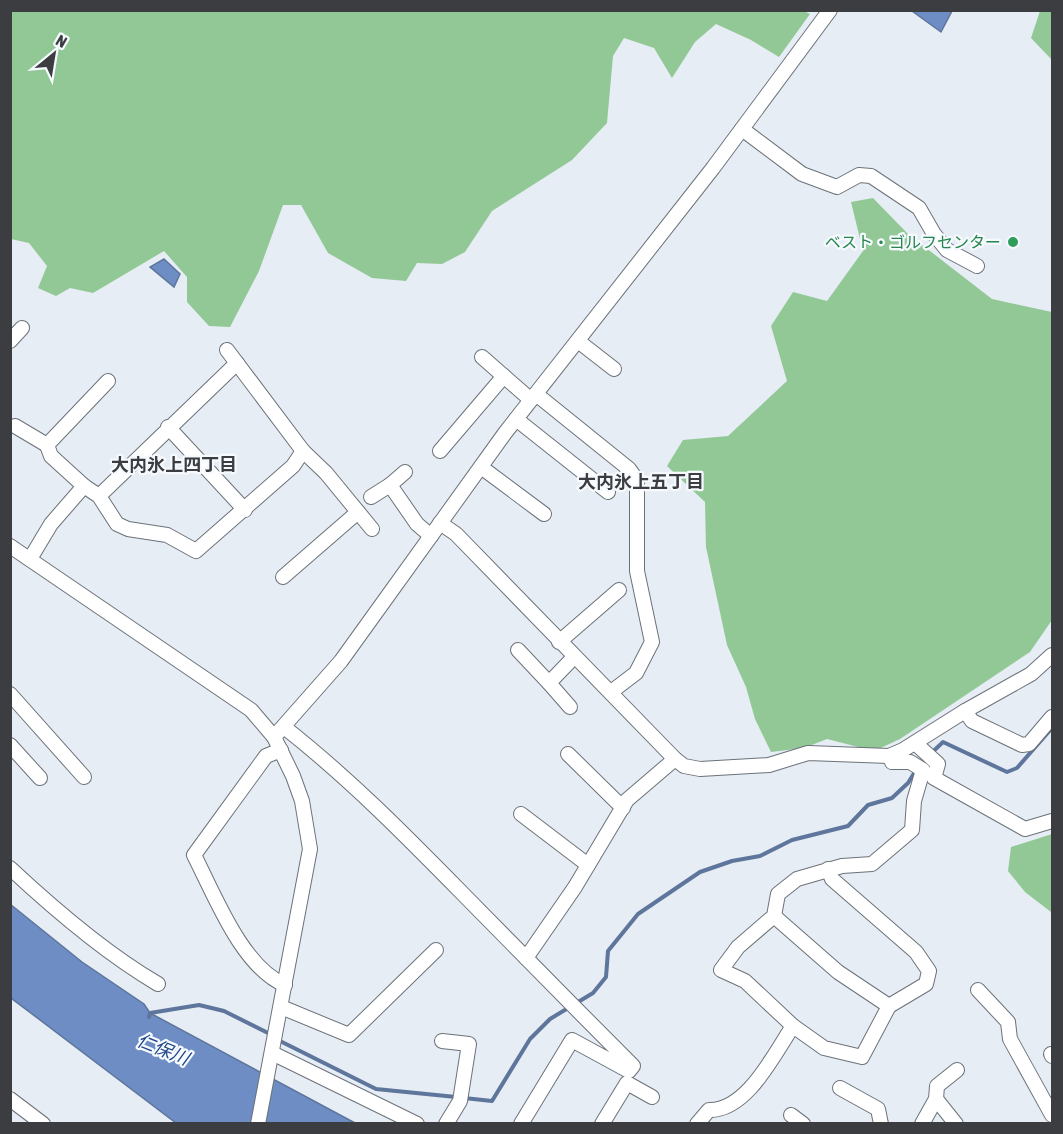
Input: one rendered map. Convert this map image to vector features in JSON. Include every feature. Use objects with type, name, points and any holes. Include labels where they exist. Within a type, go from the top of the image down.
[{"type":"street","points":[[258,1124],[310,849],[302,801],[280,750],[280,732],[341,661],[516,419],[742,129],[829,11]]},
{"type":"street","points":[[742,129],[802,174],[837,187],[859,175],[871,176],[919,208],[934,234],[947,250],[977,266]]},
{"type":"street","points":[[10,341],[22,328]]},
{"type":"street","points":[[578,340],[614,369]]},
{"type":"street","points":[[227,350],[303,451],[326,473],[372,529]]},
{"type":"street","points":[[482,357],[629,469],[637,480],[637,571],[652,642],[636,673],[611,692]]},
{"type":"street","points":[[99,496],[168,427],[237,363]]},
{"type":"street","points":[[440,451],[504,376]]},
{"type":"street","points":[[47,445],[108,381]]},
{"type":"street","points":[[516,419],[566,452],[586,481],[608,492]]},
{"type":"street","points":[[15,426],[47,445],[51,456],[84,486],[99,496],[117,524],[128,529],[167,536],[195,551],[293,466],[303,451]]},
{"type":"street","points":[[168,427],[245,510]]},
{"type":"street","points":[[481,467],[544,514]]},
{"type":"street","points":[[371,498],[405,472]]},
{"type":"street","points":[[390,485],[417,524],[431,536]]},
{"type":"street","points":[[30,559],[51,524],[84,486]]},
{"type":"street","points":[[283,577],[358,512]]},
{"type":"street","points":[[440,523],[456,534],[675,759],[684,766],[700,770],[769,765],[808,753],[889,756],[1031,674],[1053,655]]},
{"type":"street","points":[[10,546],[231,694],[263,721],[330,762],[339,775],[385,815],[633,1066],[629,1071],[572,1040],[521,1124]]},
{"type":"street","points":[[559,642],[619,590]]},
{"type":"street","points":[[518,650],[570,707]]},
{"type":"street","points":[[549,683],[574,657]]},
{"type":"street","points":[[10,694],[84,777]]},
{"type":"street","points":[[964,711],[972,721],[1022,745],[1029,744],[1053,717]]},
{"type":"street","points":[[915,743],[938,765],[934,778],[1025,829],[1053,821]]},
{"type":"street","points":[[10,745],[40,778]]},
{"type":"street","points":[[280,750],[266,756],[195,855],[253,962],[276,981],[285,985]]},
{"type":"street","points":[[568,754],[623,808]]},
{"type":"street","points":[[828,869],[832,879],[916,952],[929,971],[926,984],[889,1006],[862,1057],[824,1048],[793,1026],[745,981],[721,970],[738,947],[774,916],[778,894],[796,879],[828,869],[872,864],[912,830],[914,801],[923,770],[910,762],[892,762],[889,756]]},
{"type":"street","points":[[526,958],[588,865],[627,800],[675,759]]},
{"type":"street","points":[[521,814],[588,865]]},
{"type":"street","points":[[10,868],[41,897],[158,984]]},
{"type":"street","points":[[774,916],[838,972],[889,1006]]},
{"type":"street","points":[[281,1007],[349,1035],[436,950]]},
{"type":"street","points":[[978,990],[1008,1022],[1010,1039],[1053,1115]]},
{"type":"street","points":[[703,1122],[709,1110],[721,1110],[746,1094],[793,1026]]},
{"type":"street","points":[[442,1041],[469,1044],[461,1096],[446,1124]]},
{"type":"street","points":[[270,1060],[417,1124]]},
{"type":"street","points":[[922,1124],[936,1099],[937,1086],[957,1070]]},
{"type":"street","points":[[602,1124],[627,1083],[652,1097]]},
{"type":"street","points":[[840,1088],[878,1109],[881,1124]]},
{"type":"street","points":[[10,1099],[43,1124]]},
{"type":"street","points":[[936,1099],[956,1124]]},
{"type":"street","points":[[791,1115],[803,1124]]},
{"type":"green space","points":[[11,11],[804,11],[810,14],[779,57],[751,40],[716,24],[695,42],[672,78],[654,48],[624,38],[613,56],[607,123],[572,160],[492,211],[465,252],[442,264],[417,263],[406,281],[372,278],[328,253],[301,205],[283,205],[259,271],[230,327],[209,326],[187,302],[187,277],[164,251],[93,293],[70,288],[56,296],[38,288],[47,266],[29,243],[11,239]]},
{"type":"green space","points":[[1040,11],[1052,11],[1052,60],[1031,38]]},
{"type":"green space","points":[[873,198],[908,234],[992,299],[1052,312],[1052,620],[1030,652],[900,739],[874,751],[827,739],[804,748],[771,752],[755,719],[746,687],[727,645],[706,547],[705,502],[667,466],[683,440],[728,436],[787,381],[771,326],[793,292],[827,301],[863,251],[851,202]]},
{"type":"green space","points":[[1052,834],[1051,912],[1025,892],[1008,871],[1011,847]]},
{"type":"water","points":[[912,11],[952,11],[941,32]]},
{"type":"water","points":[[164,259],[180,274],[174,287],[150,267]]},
{"type":"water","name":"仁保川","points":[[10,904],[82,962],[144,1004],[150,1013],[355,1123],[176,1123],[11,998]]},
{"type":"waterway","points":[[920,764],[943,742],[1007,772],[1017,768],[1052,728]]},
{"type":"waterway","points":[[464,1098],[492,1101],[530,1039],[550,1019],[593,993],[606,977],[608,951],[638,914],[700,872],[732,861],[760,856],[792,840],[848,826],[868,805],[892,798],[908,783],[916,770]]},
{"type":"waterway","points":[[149,1017],[150,1013],[199,1005],[224,1011],[272,1035]]},
{"type":"waterway","points":[[278,1040],[376,1089],[456,1097]]},
{"type":"place","name":"ベスト・ゴルフセンター","points":[[1013,242]]},
{"type":"district","name":"大内氷上四丁目","points":[[174,464]]},
{"type":"district","name":"大内氷上五丁目","points":[[641,481]]}]
